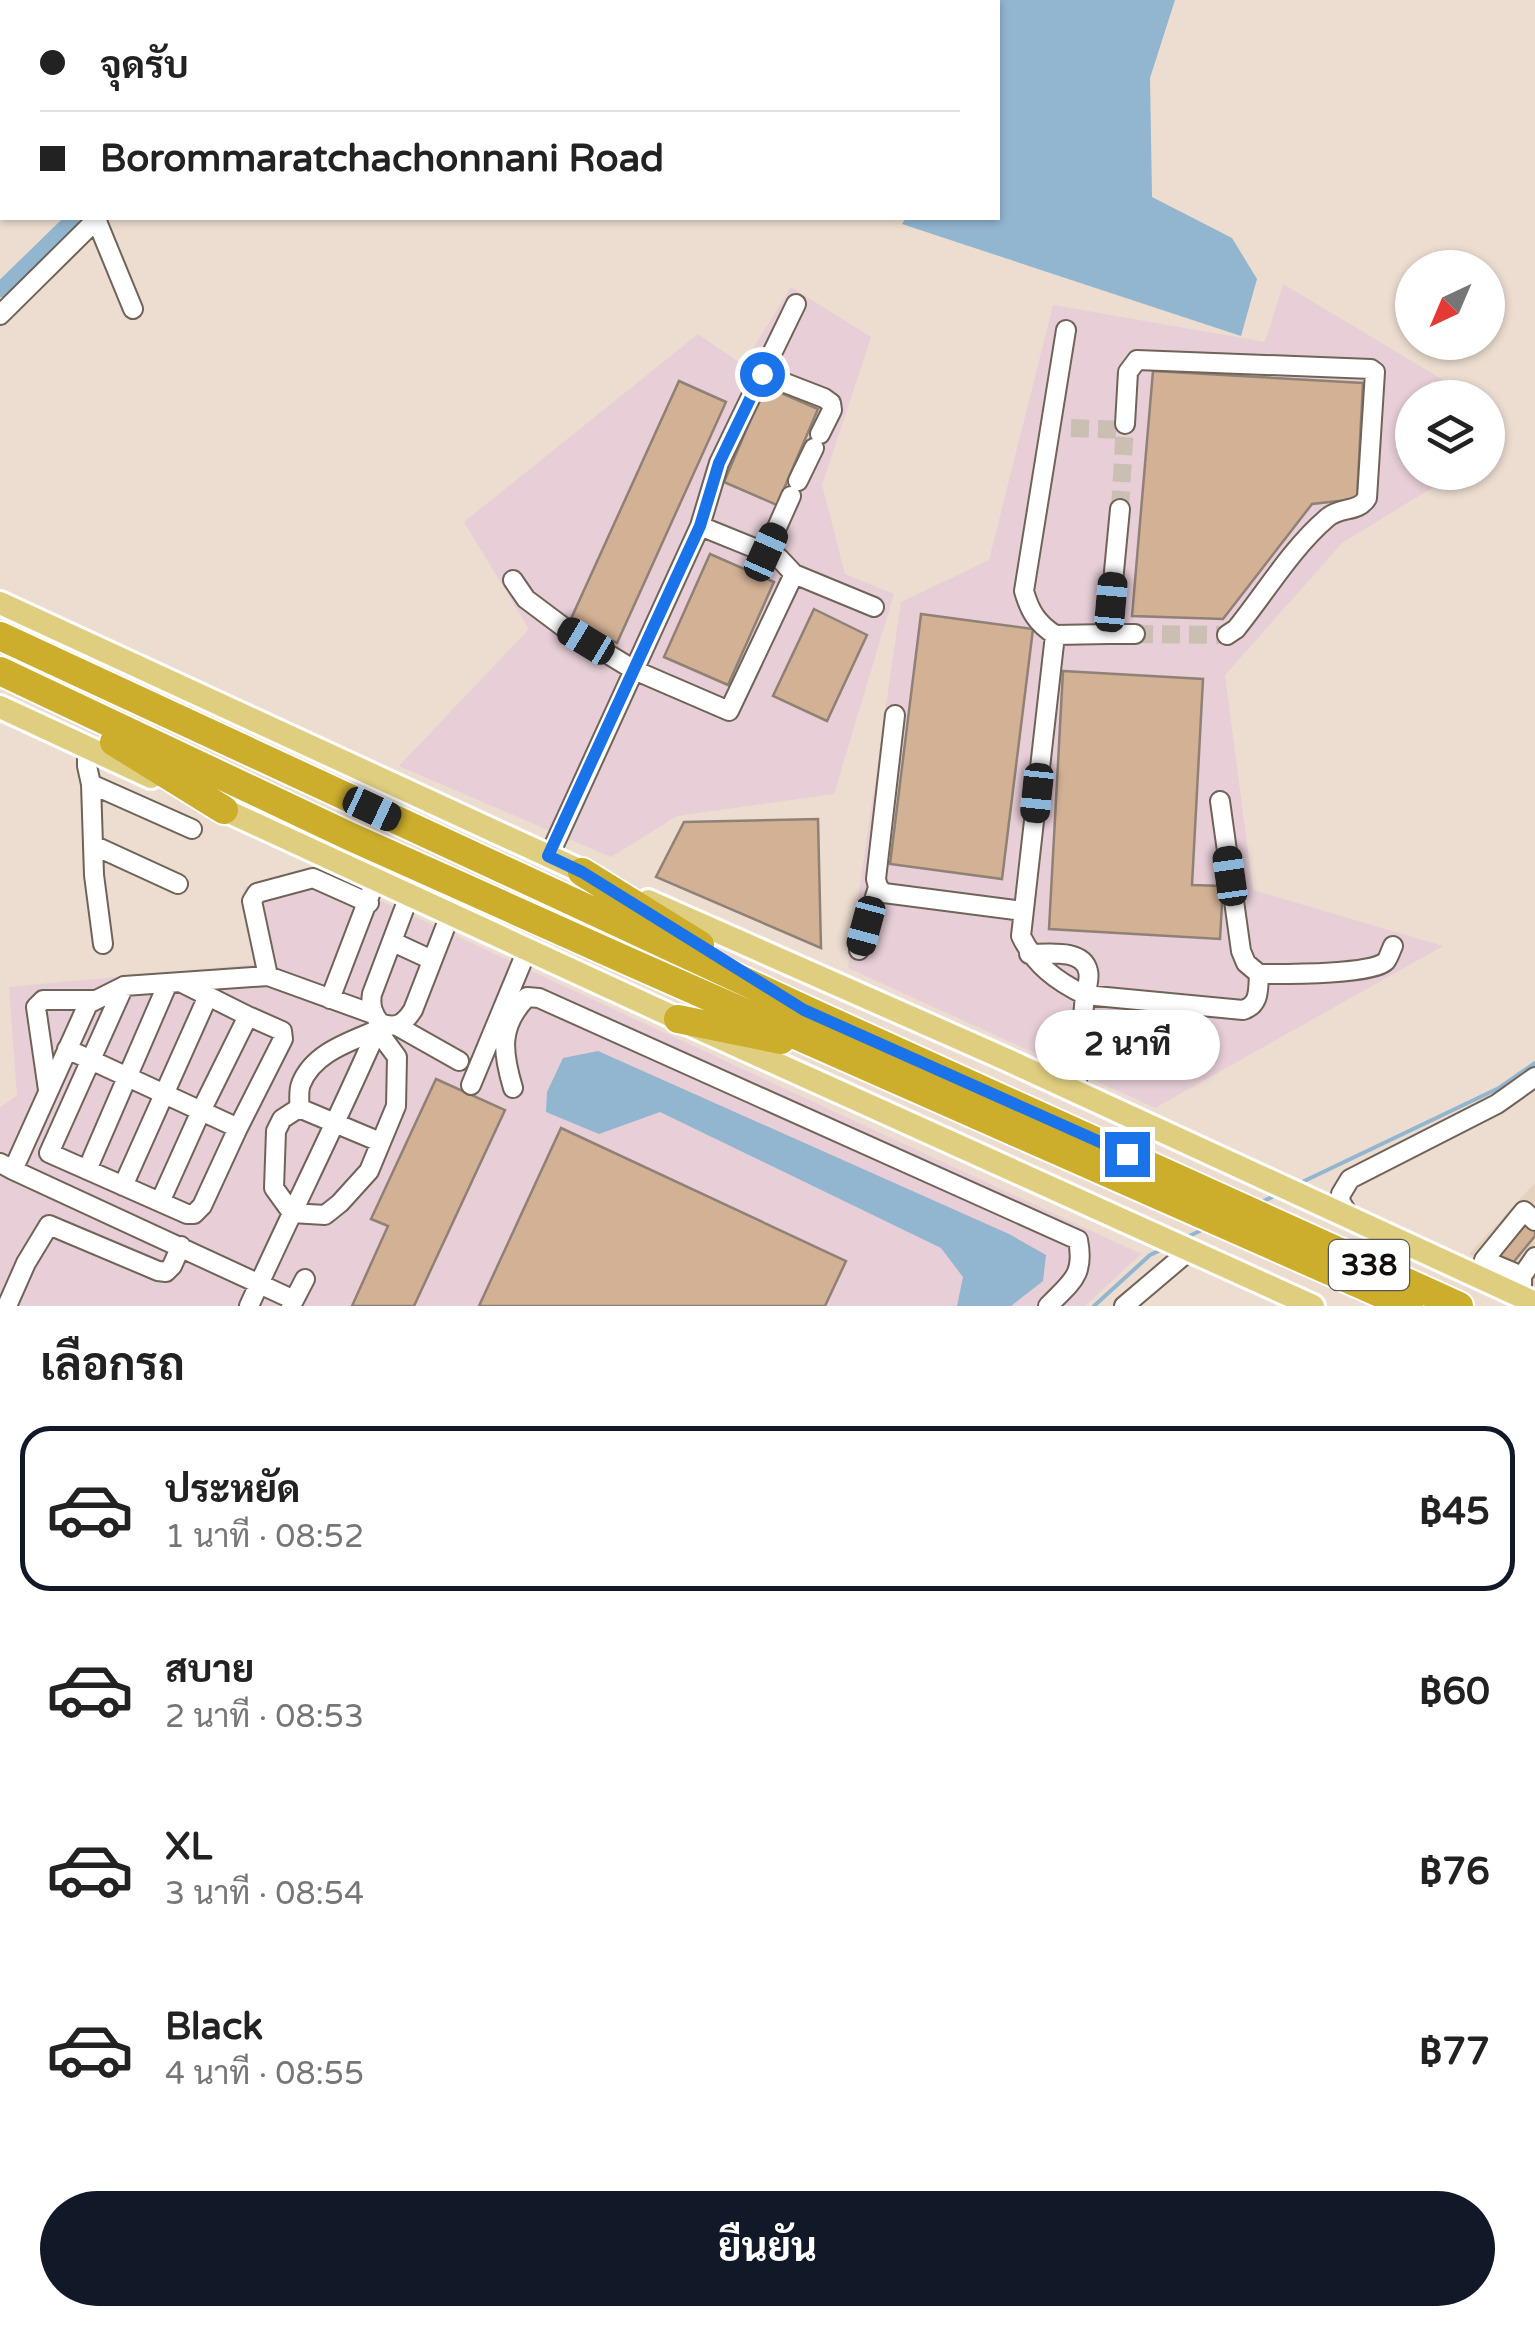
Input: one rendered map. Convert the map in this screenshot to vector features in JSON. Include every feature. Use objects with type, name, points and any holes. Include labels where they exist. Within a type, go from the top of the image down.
[{"type":"highway","name":"338","points":[[0,636],[804,1010],[1460,1306]]},
{"type":"highway","name":"338","points":[[0,672],[349,836],[1409,1306]]},
{"type":"highway","points":[[0,672],[224,810]]},
{"type":"highway","points":[[582,872],[804,1010]]},
{"type":"highway","points":[[678,1019],[836,1052]]},
{"type":"main road","points":[[0,603],[582,872],[1353,1220],[1481,1268],[1526,1292]]},
{"type":"main road","points":[[0,707],[224,810],[371,891],[409,896],[1160,1236],[1192,1255],[1312,1306]]},
{"type":"street","points":[[0,315],[95,220]]},
{"type":"street","points":[[98,220],[133,310]]},
{"type":"street","points":[[548,856],[700,526],[719,463],[796,304]]},
{"type":"street","points":[[1066,330],[1024,591],[1029,610],[1055,636],[1136,634]]},
{"type":"street","points":[[1124,424],[1128,372],[1137,360],[1375,372],[1365,504],[1343,509],[1325,520],[1227,635]]},
{"type":"street","points":[[762,374],[824,398],[832,410],[766,552]]},
{"type":"street","points":[[1050,426],[1071,428]]},
{"type":"street","points":[[1108,634],[1120,508]]},
{"type":"street","points":[[700,526],[779,558],[794,574],[874,607]]},
{"type":"street","points":[[514,580],[526,599],[562,626],[634,670],[728,711],[794,574]]},
{"type":"street","points":[[1055,636],[1020,936],[1029,954],[1040,967],[1086,995],[1243,1010],[1256,1002],[1259,974]]},
{"type":"street","points":[[859,950],[878,887],[895,715]]},
{"type":"street","points":[[87,748],[94,874],[103,944]]},
{"type":"street","points":[[91,784],[192,829]]},
{"type":"street","points":[[1220,801],[1241,951],[1259,974],[1378,967],[1387,960],[1393,946]]},
{"type":"street","points":[[93,845],[178,884]]},
{"type":"street","points":[[268,976],[252,901],[257,893],[313,878],[371,891],[330,999]]},
{"type":"street","points":[[878,887],[884,893],[1023,911]]},
{"type":"street","points":[[292,1213],[324,1215],[340,1203],[369,1171],[396,1106],[397,1057],[371,1002],[409,896]]},
{"type":"street","points":[[300,1108],[299,1087],[308,1072],[331,1050],[382,1023],[406,1021],[450,915]]},
{"type":"street","points":[[393,942],[432,960]]},
{"type":"street","points":[[471,1084],[527,950]]},
{"type":"street","points":[[1029,954],[1069,954],[1087,966],[1076,1092]]},
{"type":"street","points":[[305,1279],[293,1303],[260,1282],[7,1166],[24,1140],[88,1004],[124,986],[268,976],[330,999],[459,1061]]},
{"type":"street","points":[[24,1140],[187,1214],[194,1214],[202,1206],[283,1039],[282,1031],[174,982]]},
{"type":"street","points":[[87,1170],[126,1076],[174,982]]},
{"type":"street","points":[[38,1181],[124,986]]},
{"type":"street","points":[[123,1186],[208,996]]},
{"type":"street","points":[[514,1088],[504,1037],[516,1008],[527,997],[539,998],[1078,1240],[1082,1261],[1075,1278],[1048,1306]]},
{"type":"street","points":[[48,1091],[36,1007],[43,1000],[95,1000]]},
{"type":"street","points":[[160,1202],[248,1016]]},
{"type":"street","points":[[249,1306],[382,1023]]},
{"type":"street","points":[[67,1049],[238,1128]]},
{"type":"street","points":[[1353,1220],[1340,1201],[1350,1179],[1496,1104],[1535,1077]]},
{"type":"street","points":[[300,1108],[380,1142]]},
{"type":"street","points":[[292,1213],[274,1188],[276,1132],[282,1119],[300,1108]]},
{"type":"street","points":[[1481,1268],[1524,1211],[1535,1220]]},
{"type":"street","points":[[6,1306],[50,1225],[158,1271],[166,1272],[172,1266],[181,1246]]},
{"type":"street","points":[[1124,1306],[1192,1255]]},
{"type":"street","points":[[1526,1292],[1535,1257]]},
{"type":"shaded area","points":[[1283,284],[1395,351],[1395,360],[1410,360],[1443,380],[1395,380],[1395,490],[1428,490],[1342,543],[1225,675],[1253,890],[1443,946],[1155,1108],[848,968],[901,602],[989,560],[1053,305],[1265,342]]},
{"type":"shaded area","points":[[791,287],[871,337],[822,485],[845,574],[894,594],[834,794],[677,816],[611,857],[399,766],[529,629],[464,522],[698,334],[743,365]]},
{"type":"shaded area","points":[[316,871],[1141,1254],[1085,1306],[0,1306],[0,1107],[17,1096],[9,987],[255,964],[244,887]]},
{"type":"shaded area","points":[[1535,1183],[1535,1285],[1469,1254]]},
{"type":"water","points":[[1000,0],[1175,0],[1150,78],[1152,197],[1232,238],[1257,279],[1241,336],[902,224],[905,220],[1000,220]]},
{"type":"water","points":[[598,1051],[1009,1234],[1046,1255],[1043,1281],[1011,1306],[957,1306],[963,1277],[941,1248],[660,1112],[599,1134],[546,1112],[547,1092],[563,1058]]},
{"type":"building","points":[[1153,371],[1363,383],[1357,499],[1312,504],[1223,619],[1132,616]]},
{"type":"building","points":[[679,381],[726,402],[617,643],[570,621]]},
{"type":"building","points":[[765,386],[818,409],[777,505],[724,482]]},
{"type":"building","points":[[710,554],[774,582],[728,685],[664,657]]},
{"type":"building","points":[[814,609],[867,635],[827,721],[773,696]]},
{"type":"building","points":[[921,614],[1033,629],[1002,879],[890,864]]},
{"type":"building","points":[[1063,671],[1203,679],[1192,885],[1223,886],[1220,939],[1049,929]]},
{"type":"building","points":[[818,819],[821,948],[656,877],[684,822]]},
{"type":"building","points":[[436,1079],[505,1110],[414,1306],[352,1306],[388,1226],[371,1219]]},
{"type":"building","points":[[561,1128],[846,1261],[825,1306],[479,1306]]},
{"type":"building","points":[[1526,1214],[1535,1222],[1535,1236],[1511,1265],[1495,1252]]},
{"type":"waterway","points":[[0,290],[72,220]]},
{"type":"waterway","points":[[1298,1184],[1499,1088],[1535,1063]]},
{"type":"waterway","points":[[1258,1204],[1276,1195]]},
{"type":"waterway","points":[[1185,1238],[1204,1229]]},
{"type":"waterway","points":[[1094,1306],[1150,1255],[1163,1249]]},
{"type":"tunnel","points":[[1120,509],[1125,424]]},
{"type":"tunnel","points":[[1071,428],[1124,430]]},
{"type":"tunnel","points":[[1135,634],[1227,635]]},
{"type":"route","points":[[762,374],[727,443],[700,526],[548,856],[582,872],[804,1010],[1127,1154]]}]
